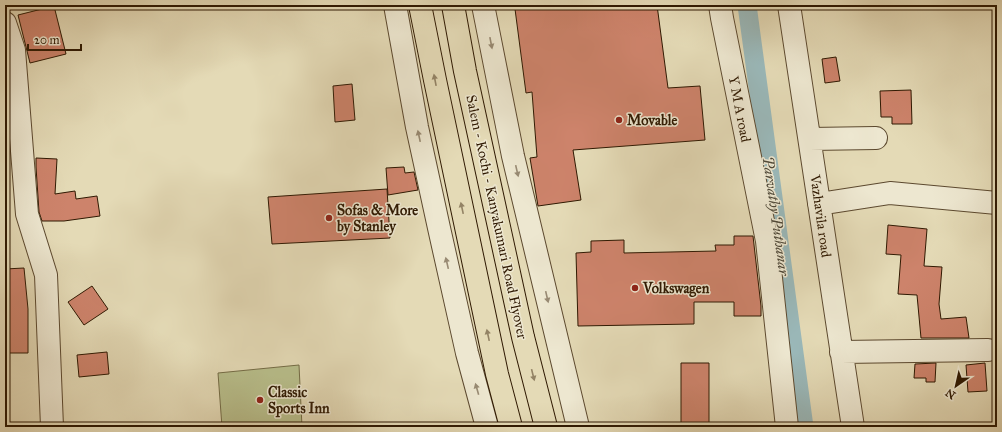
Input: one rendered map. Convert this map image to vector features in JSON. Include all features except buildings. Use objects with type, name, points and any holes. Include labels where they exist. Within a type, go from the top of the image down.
[{"type":"highway","points":[[420,5],[496,374],[511,427]]},
{"type":"highway","name":"Salem - Kochi - Kanyakumari Road Flyover","points":[[453,5],[467,79],[523,337],[546,427]]},
{"type":"street","points":[[395,5],[417,128],[467,353],[487,427]]},
{"type":"street","points":[[488,5],[513,156],[578,427]]},
{"type":"street","name":"Y M A road","points":[[720,5],[767,241],[787,427]]},
{"type":"street","name":"Vazhavila road","points":[[789,5],[853,427]]},
{"type":"street","points":[[5,23],[14,50],[27,214],[46,275],[52,427]]},
{"type":"street","points":[[810,139],[876,138]]},
{"type":"street","points":[[819,204],[890,193],[997,203]]},
{"type":"street","points":[[841,352],[988,350]]},
{"type":"green space","name":"Classic Sports Inn","points":[[299,365],[302,427],[222,427],[218,373]]},
{"type":"waterway","name":"Parvathy Puthanar","points":[[747,5],[804,427]]},
{"type":"place","name":"Movable","points":[[619,120]]},
{"type":"place","name":"Sofas & More by Stanley","points":[[329,218]]},
{"type":"place","name":"Volkswagen","points":[[635,288]]},
{"type":"place","name":"Classic Sports Inn","points":[[260,400]]}]
